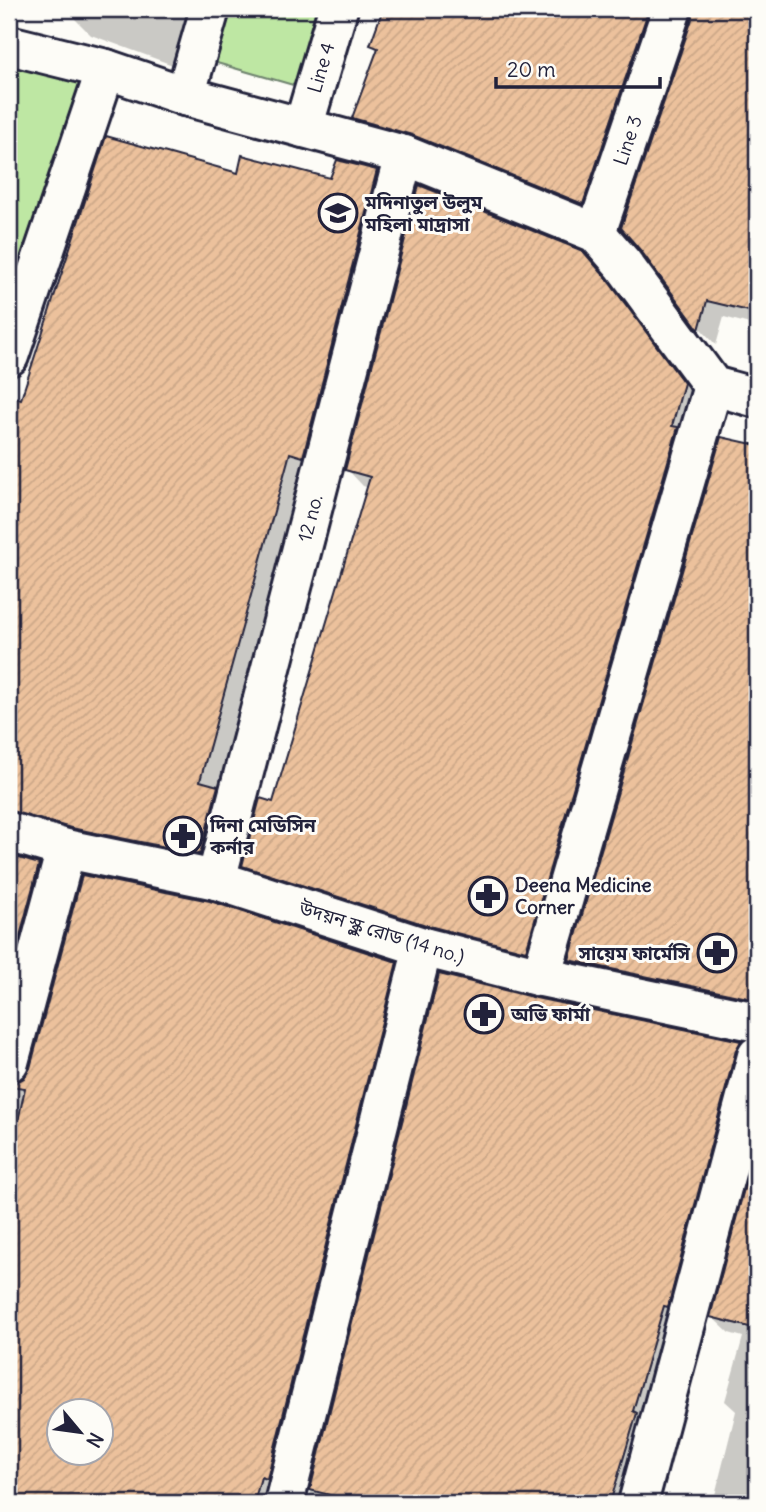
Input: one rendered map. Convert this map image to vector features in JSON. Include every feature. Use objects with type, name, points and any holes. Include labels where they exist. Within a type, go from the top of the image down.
[{"type":"street","points":[[185,96],[210,9]]},
{"type":"street","name":"Line 4","points":[[303,128],[338,9]]},
{"type":"street","name":"Line 3","points":[[596,233],[672,9]]},
{"type":"street","points":[[9,45],[106,69],[185,96],[404,155],[596,233],[623,264],[713,386],[757,398]]},
{"type":"street","points":[[9,356],[106,69]]},
{"type":"street","name":"12 no.","points":[[216,880],[404,155]]},
{"type":"street","points":[[541,977],[713,386]]},
{"type":"street","name":"উদয়ন স্কুল রোড (14 no.)","points":[[9,832],[66,849],[216,880],[423,947],[541,977],[757,1023]]},
{"type":"street","points":[[9,1062],[66,849]]},
{"type":"street","points":[[284,1503],[423,947]]},
{"type":"street","points":[[638,1503],[757,1056]]},
{"type":"green space","points":[[225,9],[330,9],[307,89],[210,61]]},
{"type":"green space","points":[[9,60],[90,78],[9,313]]},
{"type":"building","points":[[383,9],[649,9],[583,204],[412,135],[352,118],[378,48],[370,45]]},
{"type":"building","points":[[693,9],[757,9],[757,313],[707,301],[699,330],[621,228],[693,16]]},
{"type":"building","points":[[106,136],[238,173],[242,155],[330,178],[337,160],[377,170],[303,457],[290,453],[200,781],[218,786],[200,854],[71,828],[9,811],[9,395],[21,399]]},
{"type":"building","points":[[419,185],[583,251],[684,383],[672,426],[678,427],[526,951],[429,926],[242,866],[260,798],[273,802],[370,477],[345,470]]},
{"type":"building","points":[[721,437],[757,445],[757,1000],[569,960]]},
{"type":"building","points":[[9,855],[39,864],[9,978]]},
{"type":"building","points":[[82,875],[210,901],[397,962],[267,1479],[261,1477],[254,1503],[9,1503],[9,1164],[25,1088],[9,1086],[9,1083],[24,1078],[30,1068]]},
{"type":"building","points":[[439,974],[536,998],[741,1041],[736,1050],[668,1307],[664,1306],[633,1411],[637,1413],[610,1503],[361,1503],[310,1490]]},
{"type":"building","points":[[757,1140],[757,1329],[710,1317]]},
{"type":"place","name":"মদিনাতুল উলুম মহিলা মাদ্রাসা","points":[[338,213]]},
{"type":"place","name":"দিনা মেডিসিন কর্নার","points":[[183,836]]},
{"type":"place","name":"Deena Medicine Corner","points":[[488,896]]},
{"type":"place","name":"সায়েম ফার্মেসি","points":[[717,953]]},
{"type":"place","name":"অভি ফার্মা","points":[[484,1014]]}]
